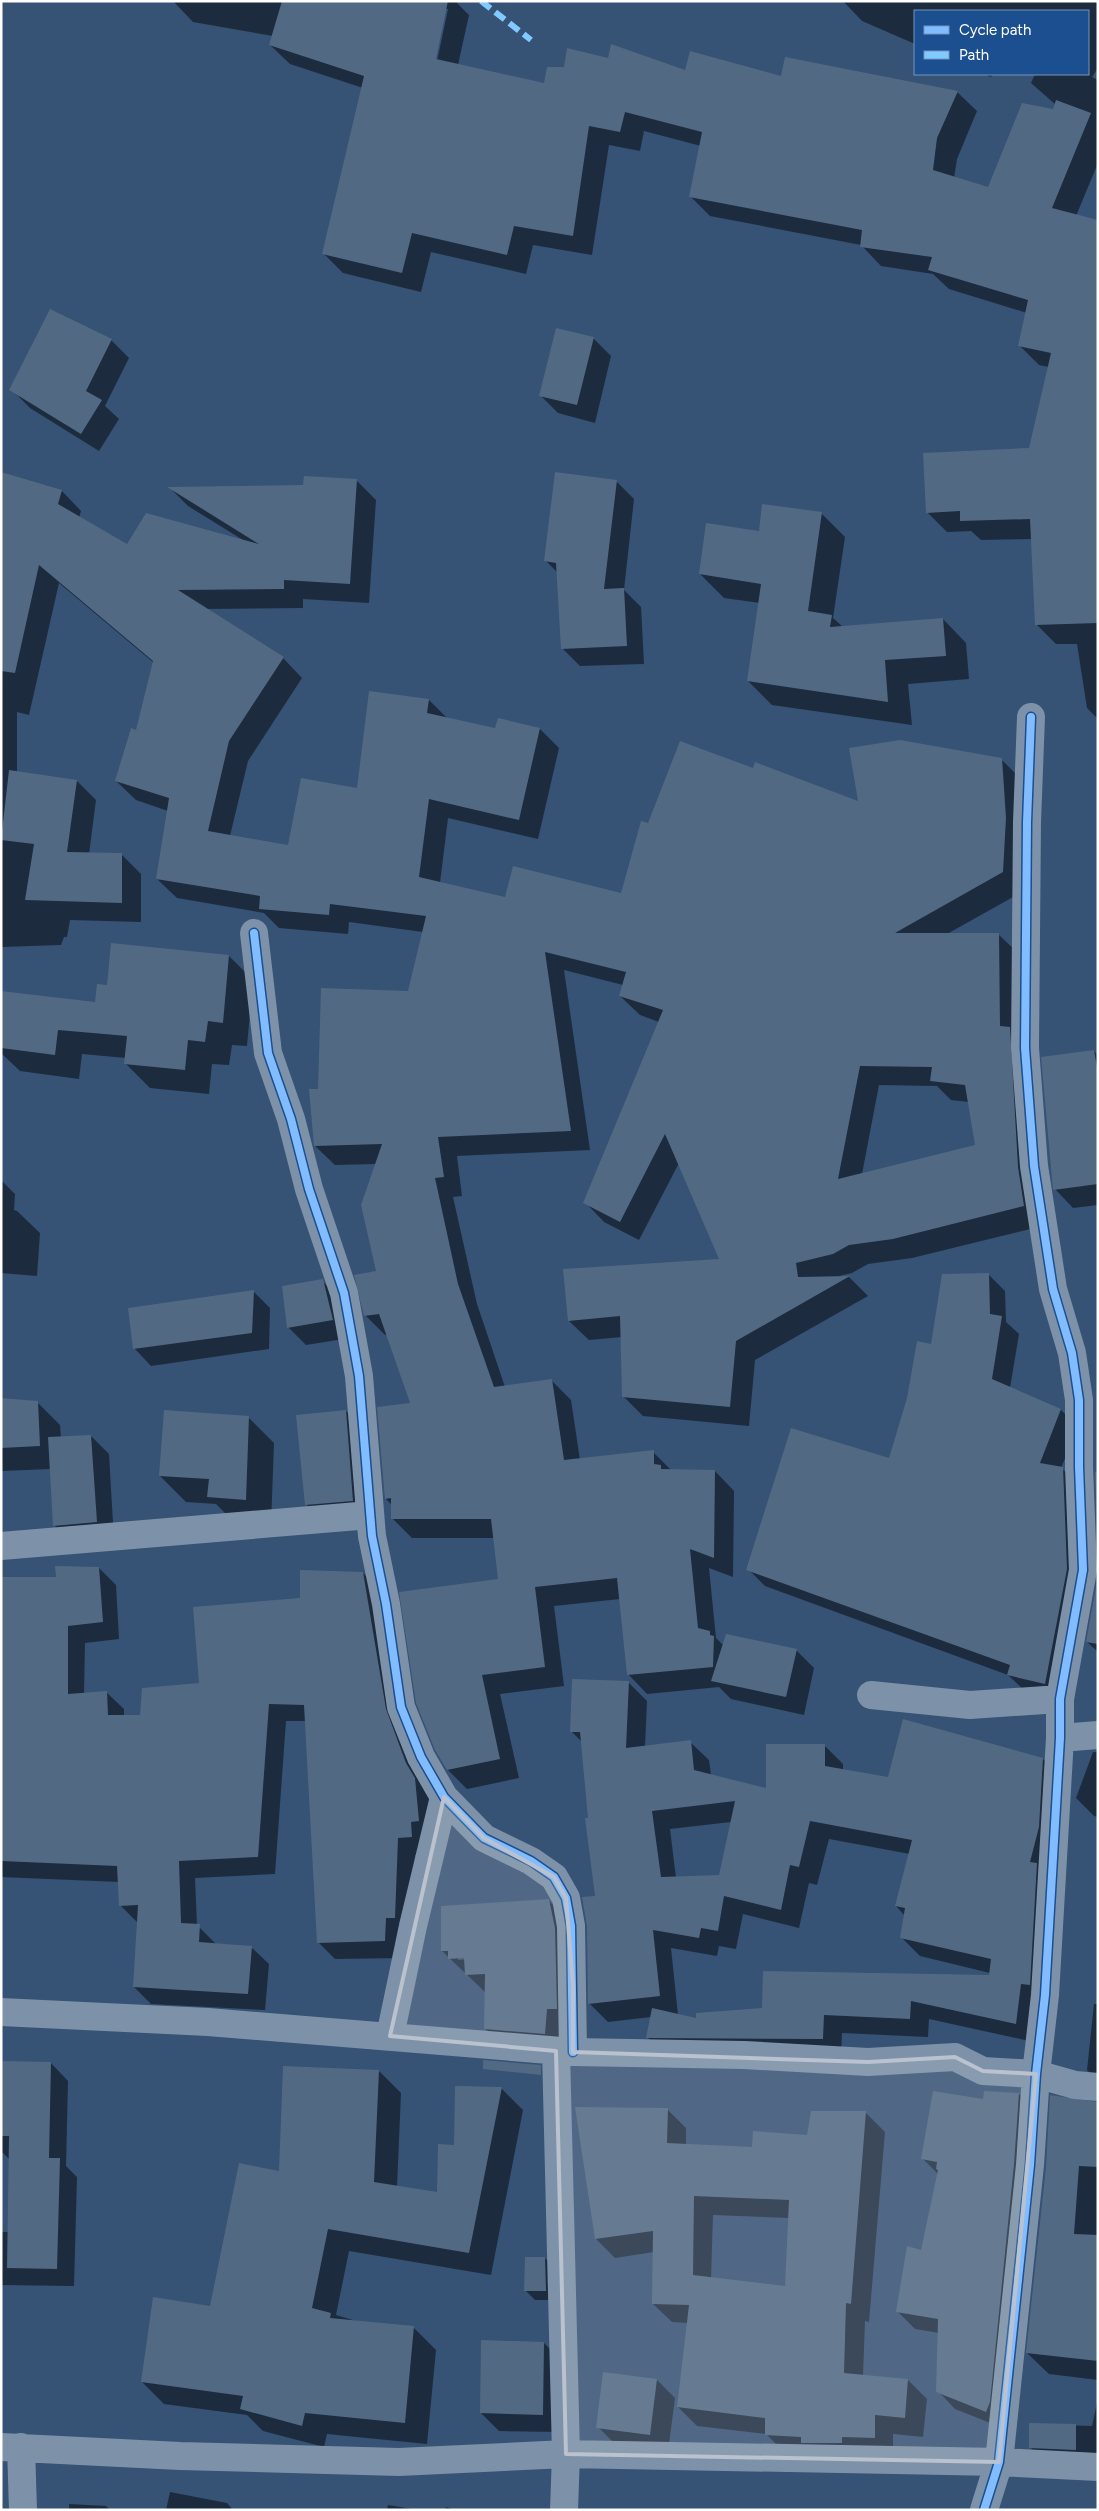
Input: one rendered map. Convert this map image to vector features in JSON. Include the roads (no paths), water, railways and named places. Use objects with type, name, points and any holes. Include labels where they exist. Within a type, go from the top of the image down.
[{"type":"street","points":[[984,2510],[999,2462],[1030,2166],[1036,2074],[1046,1995],[1060,1738],[1060,1698],[1083,1570],[1079,1467],[1079,1400],[1072,1353],[1051,1280],[1034,1166],[1026,1048],[1027,822],[1032,717]]},
{"type":"street","points":[[254,933],[268,1053],[291,1118],[309,1189],[344,1294],[359,1376],[370,1515],[402,1707],[421,1757],[444,1797],[484,1838],[531,1861],[554,1877],[566,1898],[571,1926],[564,2051],[566,2454],[564,2510]]},
{"type":"street","points":[[1,1546],[370,1515]]},
{"type":"street","points":[[871,1695],[970,1705],[1060,1698]]},
{"type":"street","points":[[1060,1738],[1098,1735]]},
{"type":"street","points":[[390,2036],[413,1926],[444,1797]]},
{"type":"street","points":[[1,2012],[208,2022],[564,2051],[744,2055],[868,2062],[955,2057],[983,2071],[1036,2074],[1075,2085],[1098,2088]]},
{"type":"street","points":[[22,2510],[11,2447],[180,2456],[399,2462],[566,2454],[999,2462],[1098,2467]]}]
